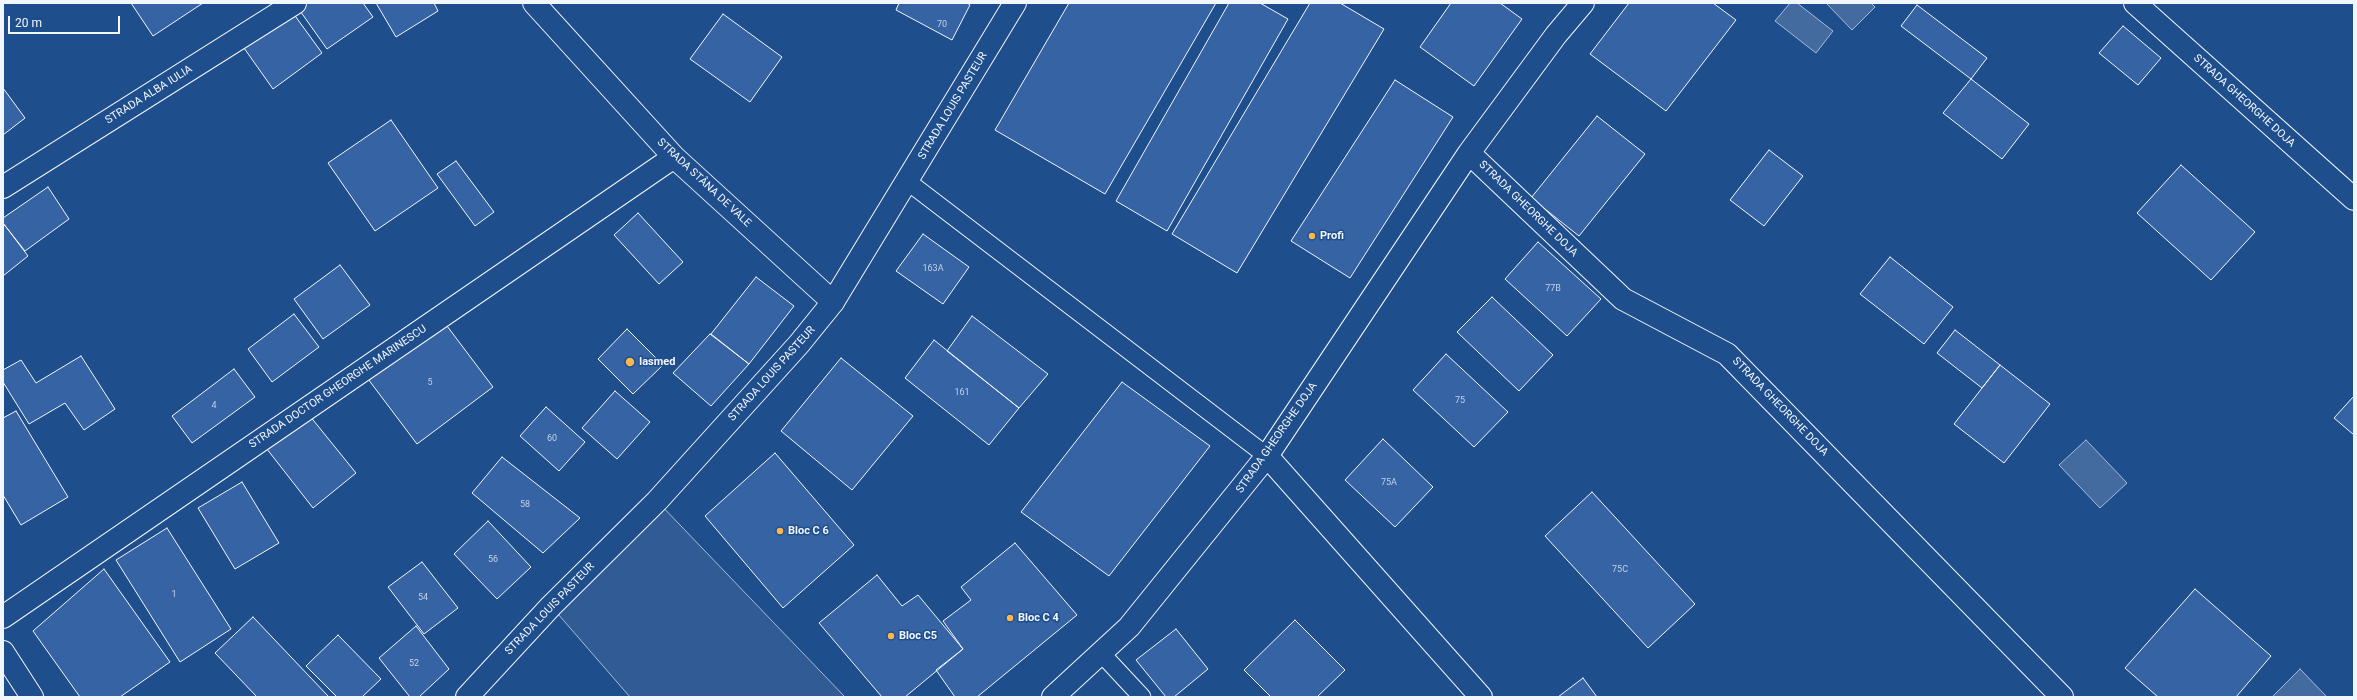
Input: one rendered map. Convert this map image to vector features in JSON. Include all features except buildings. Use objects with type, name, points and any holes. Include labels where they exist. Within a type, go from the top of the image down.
[{"type":"street","name":"STRADA ALBA IULIA","points":[[3,187],[295,3]]},
{"type":"street","name":"STRADA STÂNA DE VALE","points":[[534,3],[674,158],[833,302]]},
{"type":"street","name":"STRADA LOUIS PASTEUR","points":[[467,697],[551,606],[657,501],[799,344],[833,302],[1015,3]]},
{"type":"street","name":"STRADA GHEORGHE DOJA","points":[[1053,697],[1129,627],[1267,456],[1469,153],[1556,35],[1584,3]]},
{"type":"street","name":"STRADA GHEORGHE DOJA","points":[[2135,3],[2354,199]]},
{"type":"street","name":"STRADA GHEORGHE DOJA","points":[[1469,153],[1623,299],[1727,354],[2062,697]]},
{"type":"street","name":"STRADA DOCTOR GHEORGHE MARINESCU","points":[[3,617],[674,158]]},
{"type":"street","points":[[1267,456],[1480,697]]},
{"type":"street","points":[[3,652],[32,697]]},
{"type":"lane","points":[[907,181],[1267,456]]},
{"type":"lane","points":[[1101,653],[1142,697]]},
{"type":"shaded area","points":[[1790,3],[1797,3],[1833,31],[1816,53],[1775,21]]},
{"type":"shaded area","points":[[1826,3],[1871,3],[1875,7],[1852,30]]},
{"type":"shaded area","points":[[2086,440],[2127,483],[2100,508],[2059,465]]},
{"type":"shaded area","points":[[657,501],[845,697],[630,697],[551,606]]},
{"type":"shaded area","points":[[2300,669],[2327,697],[2272,697]]},
{"type":"place","name":"Profi","points":[[1312,236]]},
{"type":"place","name":"Iasmed","points":[[630,362]]},
{"type":"place","name":"Bloc C 6","points":[[780,531]]},
{"type":"place","name":"Bloc C 4","points":[[1010,618]]},
{"type":"place","name":"Bloc C5","points":[[891,636]]}]
